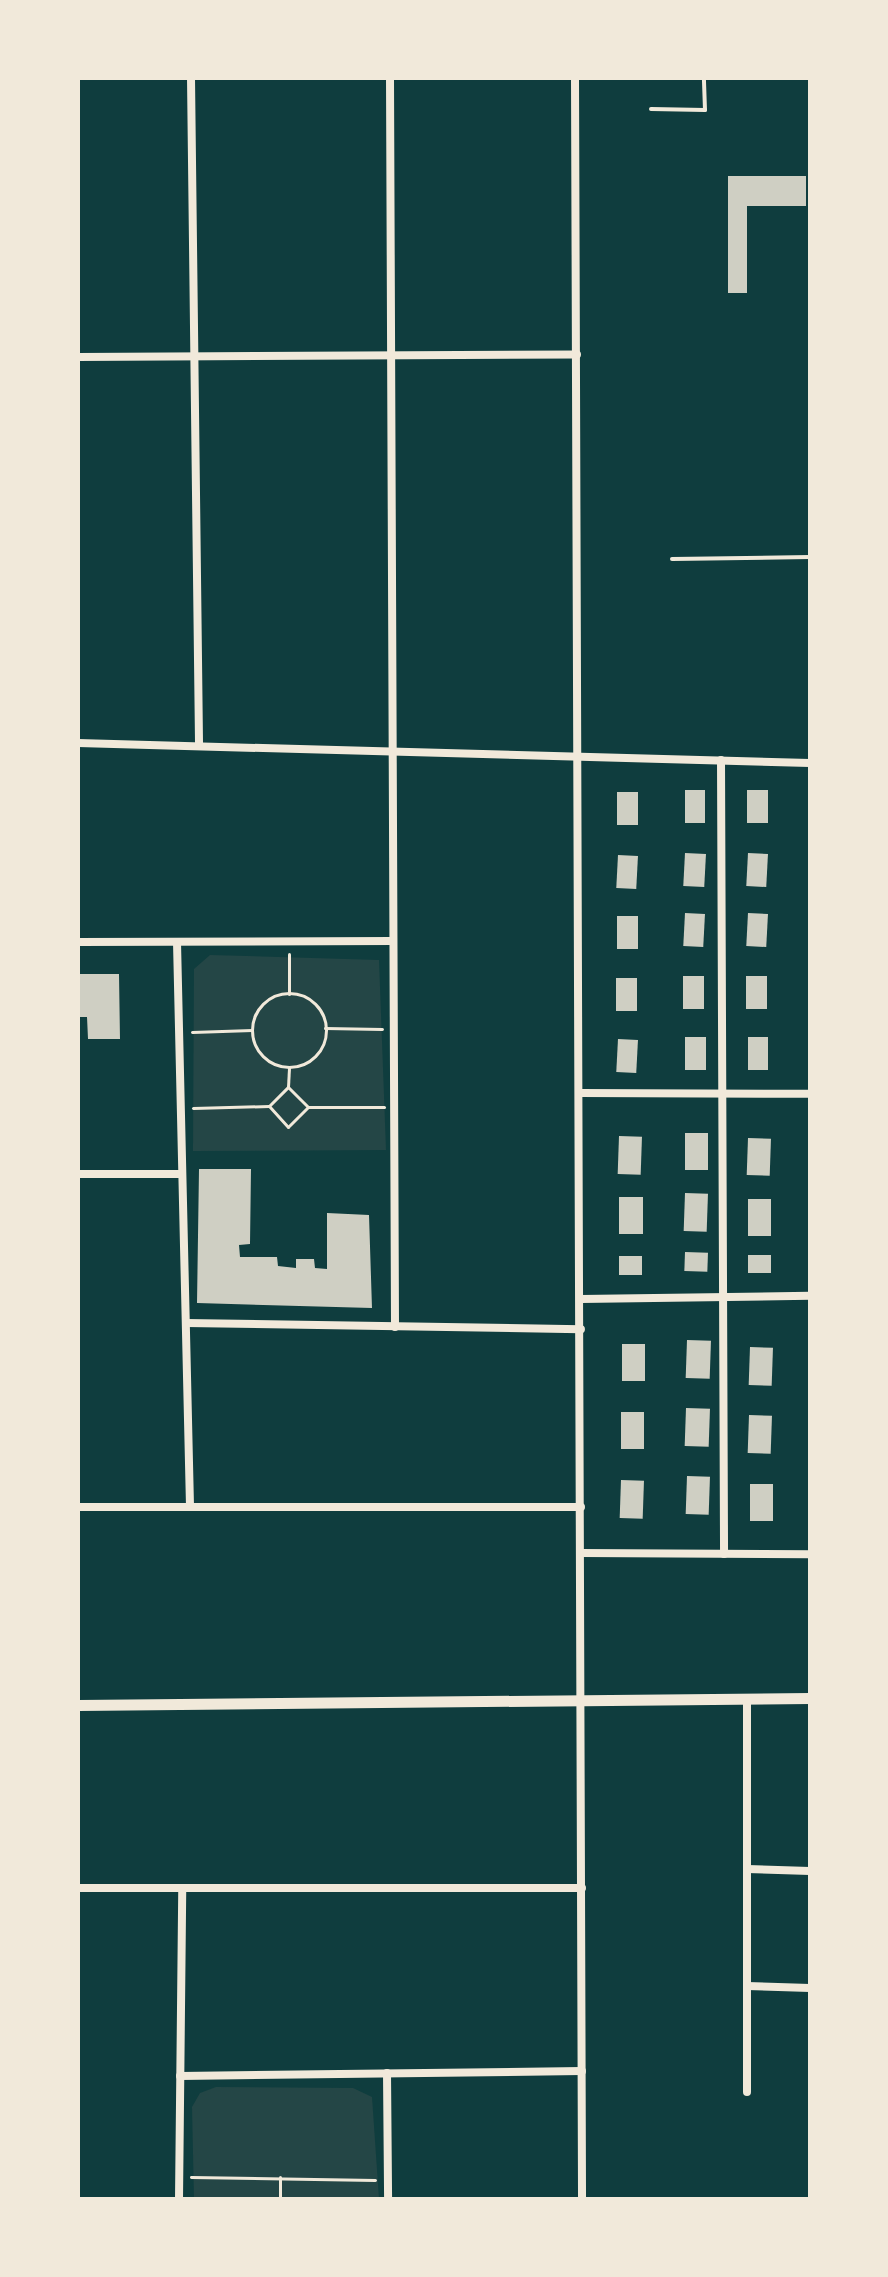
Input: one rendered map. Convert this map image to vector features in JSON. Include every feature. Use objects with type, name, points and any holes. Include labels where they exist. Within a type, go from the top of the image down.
[{"type":"street","points":[[191,78],[199,744]]},
{"type":"street","points":[[390,78],[396,748],[393,941],[395,1327]]},
{"type":"street","points":[[575,78],[582,2199]]},
{"type":"street","points":[[78,357],[577,354]]},
{"type":"street","points":[[78,743],[579,751],[810,763]]},
{"type":"street","points":[[721,760],[724,1554]]},
{"type":"street","points":[[78,942],[393,941]]},
{"type":"street","points":[[177,942],[190,1507]]},
{"type":"street","points":[[580,1093],[810,1094]]},
{"type":"street","points":[[78,1174],[182,1174]]},
{"type":"street","points":[[581,1299],[810,1296]]},
{"type":"street","points":[[186,1323],[581,1329]]},
{"type":"street","points":[[78,1507],[581,1507]]},
{"type":"street","points":[[581,1553],[810,1554]]},
{"type":"street","points":[[78,1705],[810,1698]]},
{"type":"street","points":[[747,1699],[747,2092]]},
{"type":"street","points":[[747,1869],[810,1871]]},
{"type":"street","points":[[78,1888],[582,1888]]},
{"type":"street","points":[[179,2199],[182,1888]]},
{"type":"street","points":[[747,1986],[810,1988]]},
{"type":"street","points":[[180,2076],[582,2071]]},
{"type":"street","points":[[387,2073],[388,2199]]},
{"type":"lane","points":[[651,109],[705,110],[704,78]]},
{"type":"lane","points":[[672,559],[810,557]]},
{"type":"path","points":[[287,942],[289,994]]},
{"type":"path","points":[[276,994],[306,995],[325,1028],[326,1046],[302,1067],[289,1066],[262,1054],[252,1044],[253,1013],[276,994]]},
{"type":"path","points":[[325,1028],[394,1029]]},
{"type":"path","points":[[179,1033],[252,1030]]},
{"type":"path","points":[[181,1110],[269,1106],[288,1087],[289,1066]]},
{"type":"path","points":[[288,1087],[308,1107],[394,1107]]},
{"type":"path","points":[[269,1106],[288,1127],[308,1107]]},
{"type":"path","points":[[179,2177],[388,2180]]},
{"type":"path","points":[[280,2177],[280,2199]]},
{"type":"shaded area","points":[[210,955],[379,960],[386,1150],[193,1151],[194,969]]},
{"type":"shaded area","points":[[216,2087],[353,2088],[372,2097],[379,2199],[194,2199],[192,2107],[200,2093]]},
{"type":"building","points":[[728,176],[806,176],[806,206],[747,206],[747,293],[728,293]]},
{"type":"building","points":[[685,790],[705,790],[705,823],[685,823]]},
{"type":"building","points":[[747,790],[768,790],[768,823],[747,823]]},
{"type":"building","points":[[617,792],[638,792],[638,825],[617,825]]},
{"type":"building","points":[[685,853],[706,854],[704,887],[683,886]]},
{"type":"building","points":[[748,853],[768,854],[766,887],[746,886]]},
{"type":"building","points":[[618,855],[638,856],[636,889],[616,888]]},
{"type":"building","points":[[685,913],[705,914],[703,947],[683,946]]},
{"type":"building","points":[[748,913],[768,914],[766,947],[746,946]]},
{"type":"building","points":[[617,916],[638,916],[638,949],[617,949]]},
{"type":"building","points":[[78,974],[119,974],[120,1039],[88,1039],[87,1017],[78,1017]]},
{"type":"building","points":[[683,976],[704,976],[704,1009],[683,1009]]},
{"type":"building","points":[[746,976],[767,976],[767,1009],[746,1009]]},
{"type":"building","points":[[616,978],[637,978],[637,1011],[616,1011]]},
{"type":"building","points":[[685,1037],[706,1037],[706,1070],[685,1070]]},
{"type":"building","points":[[748,1037],[768,1037],[768,1070],[748,1070]]},
{"type":"building","points":[[618,1039],[638,1040],[636,1073],[616,1072]]},
{"type":"building","points":[[685,1133],[708,1133],[708,1170],[685,1170]]},
{"type":"building","points":[[619,1136],[642,1137],[641,1175],[618,1174]]},
{"type":"building","points":[[748,1138],[771,1139],[770,1176],[747,1175]]},
{"type":"building","points":[[199,1169],[251,1169],[250,1244],[239,1245],[240,1257],[277,1257],[278,1266],[296,1268],[296,1259],[314,1259],[315,1268],[327,1269],[327,1213],[369,1215],[372,1308],[197,1303]]},
{"type":"building","points":[[685,1193],[708,1194],[707,1232],[684,1231]]},
{"type":"building","points":[[619,1197],[643,1197],[643,1234],[619,1234]]},
{"type":"building","points":[[748,1199],[771,1199],[771,1236],[748,1236]]},
{"type":"building","points":[[685,1252],[708,1253],[707,1272],[684,1271]]},
{"type":"building","points":[[748,1255],[771,1255],[771,1273],[748,1273]]},
{"type":"building","points":[[619,1256],[642,1256],[642,1275],[619,1275]]},
{"type":"building","points":[[687,1340],[711,1341],[710,1379],[686,1378]]},
{"type":"building","points":[[622,1344],[645,1344],[645,1381],[622,1381]]},
{"type":"building","points":[[750,1347],[773,1348],[772,1386],[749,1385]]},
{"type":"building","points":[[686,1408],[710,1409],[709,1447],[685,1446]]},
{"type":"building","points":[[621,1412],[644,1412],[644,1449],[621,1449]]},
{"type":"building","points":[[749,1415],[772,1416],[771,1454],[748,1453]]},
{"type":"building","points":[[687,1476],[710,1477],[709,1515],[686,1514]]},
{"type":"building","points":[[621,1480],[644,1481],[643,1519],[620,1518]]},
{"type":"building","points":[[750,1484],[773,1484],[773,1521],[750,1521]]}]
